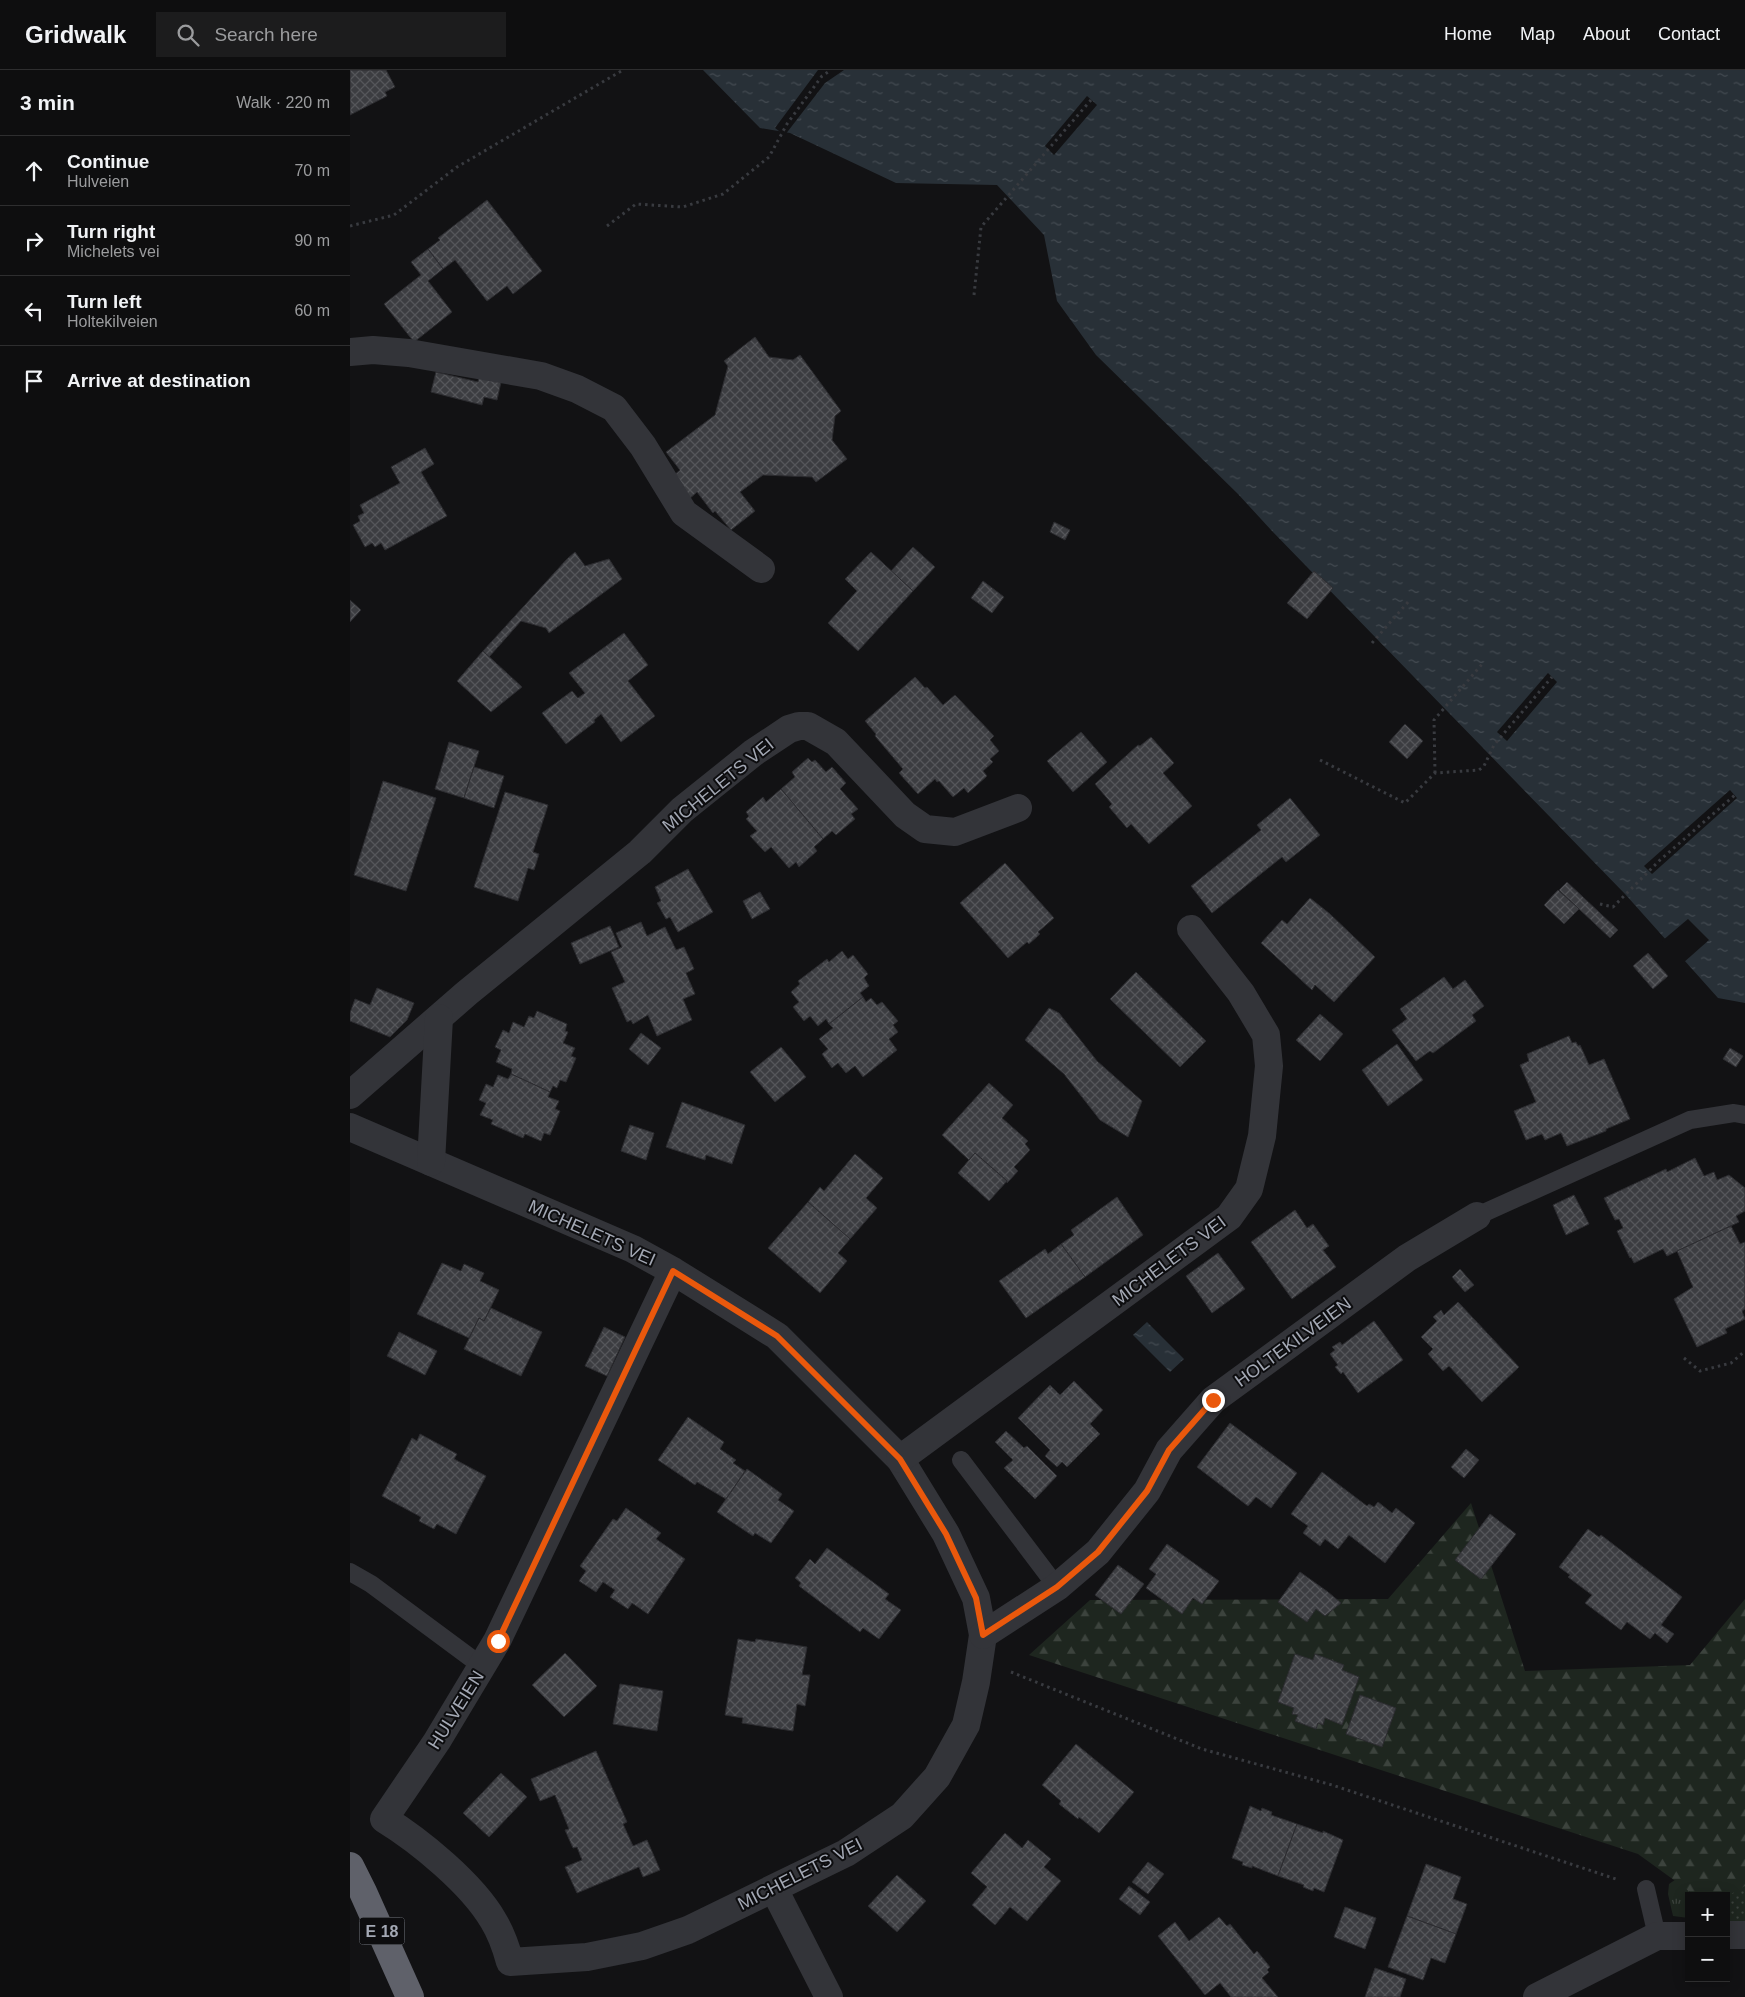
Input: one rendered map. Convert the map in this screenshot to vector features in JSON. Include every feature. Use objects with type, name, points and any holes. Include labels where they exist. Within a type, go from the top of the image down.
[{"type":"highway","name":"E 18","points":[[350,1866],[410,1997]]},
{"type":"street","points":[[350,352],[373,350],[409,353],[541,376],[577,389],[614,408],[643,446],[684,513],[762,569]]},
{"type":"street","name":"MICHELETS VEI","points":[[350,1096],[439,1018],[640,852],[682,810],[753,753],[789,729],[808,726],[836,742],[905,815],[925,829],[955,832],[1018,808]]},
{"type":"street","name":"MICHELETS VEI","points":[[900,1459],[1229,1217],[1249,1189],[1262,1136],[1269,1066],[1266,1035],[1241,993],[1191,930]]},
{"type":"street","points":[[431,1162],[439,1018]]},
{"type":"street","name":"MICHELETS VEI","points":[[350,1127],[633,1249],[673,1271],[777,1336],[900,1459],[946,1534],[976,1598],[983,1635],[976,1682],[966,1725],[937,1777],[902,1816],[846,1853],[688,1930],[642,1946],[587,1957],[510,1962]]},
{"type":"street","name":"HOLTEKILVEIEN","points":[[983,1635],[1057,1587],[1098,1552],[1147,1491],[1169,1450],[1213,1400],[1407,1258],[1476,1216]]},
{"type":"street","name":"HULVEIEN","points":[[510,1962],[504,1940],[492,1918],[473,1894],[411,1836],[384,1819],[437,1741],[498,1641],[673,1271]]},
{"type":"street","points":[[774,1889],[829,1997]]},
{"type":"street","points":[[1730,1935],[1745,1935]]},
{"type":"street","points":[[1537,1997],[1657,1936],[1685,1936]]},
{"type":"lane","points":[[1476,1216],[1690,1120],[1734,1113],[1745,1115]]},
{"type":"lane","points":[[961,1460],[1057,1587]]},
{"type":"lane","points":[[350,1572],[371,1584],[483,1667]]},
{"type":"lane","points":[[1646,1889],[1657,1936]]},
{"type":"path","points":[[350,226],[394,215],[457,167],[623,70]]},
{"type":"path","points":[[607,226],[636,204],[683,207],[723,194],[769,157],[787,124],[822,76],[831,70]]},
{"type":"path","points":[[974,294],[980,227],[1091,100]]},
{"type":"path","points":[[1372,643],[1410,601]]},
{"type":"path","points":[[1435,773],[1434,720],[1483,663]]},
{"type":"path","points":[[1320,760],[1405,803],[1435,773],[1479,770],[1484,766],[1494,745],[1552,677]]},
{"type":"path","points":[[1600,904],[1613,907],[1660,860],[1735,795]]},
{"type":"path","points":[[1684,1358],[1700,1371],[1731,1363],[1745,1351]]},
{"type":"path","points":[[1005,1670],[1202,1749],[1332,1785],[1646,1889]]},
{"type":"green space","points":[[1471,1503],[1525,1671],[1690,1665],[1745,1599],[1745,1932],[1730,1921],[1730,1892],[1690,1892],[1638,1854],[1029,1655],[1090,1600],[1388,1599]]},
{"type":"green space","points":[[1735,1839],[1727,1892],[1685,1892],[1685,1918],[1673,1916],[1668,1894],[1669,1884]]},
{"type":"green space","points":[[1745,1886],[1745,1931],[1730,1929],[1730,1895]]},
{"type":"water","points":[[703,70],[1745,70],[1745,1003],[1718,998],[1625,894],[1238,494],[1096,355],[1057,301],[1044,235],[997,185],[896,183],[790,133],[760,128]]},
{"type":"water","points":[[1147,1322],[1184,1359],[1170,1372],[1133,1335]]},
{"type":"pier","points":[[818,70],[844,70],[825,83],[785,135],[783,134],[775,128]]},
{"type":"pier","points":[[1087,96],[1097,105],[1054,155],[1045,146]]},
{"type":"pier","points":[[1548,673],[1557,682],[1507,741],[1497,732]]},
{"type":"pier","points":[[1730,790],[1737,798],[1652,874],[1644,866]]},
{"type":"pier","points":[[1688,919],[1709,940],[1683,963],[1662,941]]},
{"type":"building","points":[[350,70],[386,70],[395,87],[385,92],[387,96],[350,115]]},
{"type":"building","points":[[487,200],[542,271],[513,294],[507,286],[487,301],[455,260],[443,269],[428,249],[440,240],[438,238]]},
{"type":"building","points":[[428,249],[443,269],[428,281],[452,312],[414,342],[384,304],[421,275],[411,262]]},
{"type":"building","points":[[755,337],[769,357],[793,360],[800,355],[841,411],[835,416],[832,440],[847,459],[816,482],[812,477],[763,475],[740,492],[755,511],[731,530],[715,511],[713,513],[697,492],[688,500],[671,478],[680,470],[666,452],[715,415],[728,366],[724,361]]},
{"type":"building","points":[[436,372],[478,382],[479,377],[501,382],[497,400],[484,397],[482,405],[431,392]]},
{"type":"building","points":[[425,448],[434,464],[421,472],[447,516],[385,550],[381,543],[375,547],[372,543],[365,547],[353,525],[360,521],[358,516],[364,513],[360,505],[400,483],[391,467]]},
{"type":"building","points":[[1054,522],[1070,530],[1065,540],[1050,532]]},
{"type":"building","points":[[913,547],[935,567],[913,591],[891,571]]},
{"type":"building","points":[[575,552],[585,566],[609,559],[622,579],[549,633],[546,628],[521,621],[489,657],[483,651]]},
{"type":"building","points":[[871,552],[913,591],[858,651],[828,623],[857,591],[845,579]]},
{"type":"building","points":[[1314,571],[1333,588],[1307,619],[1287,603]]},
{"type":"building","points":[[983,581],[1004,597],[992,613],[971,598]]},
{"type":"building","points":[[350,600],[361,610],[350,622]]},
{"type":"building","points":[[624,633],[648,665],[628,681],[655,716],[621,742],[601,714],[594,720],[595,722],[566,744],[542,713],[572,691],[578,698],[585,693],[569,673]]},
{"type":"building","points":[[483,651],[522,687],[491,712],[457,681]]},
{"type":"building","points":[[915,677],[943,705],[955,695],[994,736],[990,740],[999,751],[990,759],[993,762],[983,771],[987,776],[968,793],[964,788],[953,797],[935,779],[918,794],[899,773],[903,769],[865,721]]},
{"type":"building","points":[[1405,724],[1423,741],[1407,759],[1389,742]]},
{"type":"building","points":[[1081,732],[1107,762],[1073,792],[1047,761]]},
{"type":"building","points":[[1151,737],[1174,763],[1163,773],[1192,806],[1149,844],[1131,824],[1127,828],[1109,807],[1112,804],[1095,784],[1138,745],[1140,746]]},
{"type":"building","points":[[449,742],[479,751],[464,798],[435,789]]},
{"type":"building","points":[[808,758],[812,762],[815,760],[826,772],[832,767],[846,783],[840,789],[858,809],[851,814],[855,819],[836,835],[832,831],[823,839],[781,789],[795,777],[792,772]]},
{"type":"building","points":[[474,767],[504,776],[494,808],[464,798]]},
{"type":"building","points":[[383,781],[436,798],[406,891],[354,875]]},
{"type":"building","points":[[781,789],[823,839],[814,847],[817,851],[799,867],[796,862],[789,868],[771,847],[765,852],[750,836],[757,831],[746,819],[749,816],[746,812],[763,797],[766,802]]},
{"type":"building","points":[[505,792],[548,805],[533,852],[539,854],[534,870],[528,868],[518,901],[474,887]]},
{"type":"building","points":[[1290,798],[1320,835],[1286,862],[1282,857],[1212,913],[1191,886],[1261,830],[1257,825]]},
{"type":"building","points":[[1005,863],[1054,918],[1038,932],[1040,934],[1029,944],[1027,942],[1008,958],[960,903]]},
{"type":"building","points":[[688,869],[713,912],[678,932],[670,917],[666,919],[657,903],[661,901],[655,887]]},
{"type":"building","points":[[1567,882],[1618,930],[1610,938],[1559,890]]},
{"type":"building","points":[[1558,890],[1579,909],[1564,924],[1544,905]]},
{"type":"building","points":[[760,892],[770,909],[752,919],[743,901]]},
{"type":"building","points":[[1310,898],[1330,914],[1375,957],[1334,1002],[1315,985],[1312,990],[1261,943],[1282,920],[1287,924]]},
{"type":"building","points":[[641,922],[647,936],[665,927],[676,950],[684,947],[694,969],[686,973],[695,994],[683,999],[692,1020],[657,1036],[648,1015],[633,1024],[631,1020],[627,1022],[612,988],[625,982],[611,952],[622,947],[616,933]]},
{"type":"building","points":[[610,926],[619,947],[580,964],[571,943]]},
{"type":"building","points":[[842,951],[848,959],[853,955],[868,974],[864,978],[869,986],[860,993],[863,997],[829,1024],[826,1019],[818,1026],[810,1016],[804,1021],[793,1007],[799,1002],[791,992],[800,984],[798,981],[827,959],[829,962]]},
{"type":"building","points":[[1648,953],[1668,976],[1653,989],[1633,966]]},
{"type":"building","points":[[1136,972],[1206,1041],[1180,1067],[1110,999]]},
{"type":"building","points":[[1444,977],[1453,989],[1465,980],[1484,1006],[1472,1015],[1476,1021],[1433,1053],[1430,1051],[1416,1061],[1392,1030],[1407,1019],[1400,1009]]},
{"type":"building","points":[[377,988],[414,1003],[407,1020],[390,1037],[350,1021],[350,1013],[355,999],[370,1005]]},
{"type":"building","points":[[863,997],[866,1002],[871,998],[877,1005],[882,1002],[898,1021],[893,1025],[898,1032],[889,1039],[897,1050],[863,1077],[855,1066],[846,1073],[838,1063],[832,1068],[822,1054],[828,1049],[819,1039],[833,1028],[829,1024]]},
{"type":"building","points":[[1049,1008],[1059,1013],[1097,1061],[1142,1101],[1128,1137],[1100,1120],[1064,1074],[1025,1040]]},
{"type":"building","points":[[537,1011],[567,1024],[565,1031],[568,1032],[563,1043],[575,1048],[571,1056],[576,1058],[566,1082],[560,1080],[557,1088],[553,1086],[550,1092],[511,1074],[512,1069],[496,1062],[501,1050],[495,1047],[503,1030],[509,1033],[513,1022],[524,1027],[529,1016],[534,1018]]},
{"type":"building","points":[[1320,1014],[1343,1034],[1320,1061],[1296,1040]]},
{"type":"building","points":[[641,1033],[661,1048],[648,1065],[629,1049]]},
{"type":"building","points":[[1569,1036],[1572,1043],[1576,1042],[1578,1046],[1580,1045],[1589,1065],[1604,1059],[1630,1119],[1606,1129],[1606,1131],[1567,1146],[1561,1133],[1545,1140],[1542,1134],[1526,1140],[1514,1111],[1536,1102],[1520,1065],[1529,1061],[1527,1054]]},
{"type":"building","points":[[1397,1044],[1423,1080],[1388,1106],[1362,1070]]},
{"type":"building","points":[[781,1047],[806,1077],[775,1102],[750,1072]]},
{"type":"building","points":[[1730,1048],[1743,1056],[1736,1067],[1723,1059]]},
{"type":"building","points":[[511,1074],[550,1092],[548,1097],[559,1101],[555,1109],[560,1111],[550,1135],[544,1133],[541,1141],[525,1134],[523,1138],[491,1124],[493,1120],[480,1115],[486,1103],[479,1100],[486,1084],[493,1087],[498,1075],[508,1079]]},
{"type":"building","points":[[989,1083],[1013,1105],[1002,1118],[1028,1141],[1025,1144],[1030,1150],[1014,1167],[1018,1171],[1007,1183],[975,1153],[969,1160],[942,1135]]},
{"type":"building","points":[[682,1102],[745,1125],[732,1164],[706,1155],[705,1160],[666,1147]]},
{"type":"building","points":[[630,1125],[654,1133],[646,1160],[621,1151]]},
{"type":"building","points":[[975,1153],[1007,1181],[989,1201],[958,1173]]},
{"type":"building","points":[[855,1154],[883,1178],[866,1198],[877,1208],[850,1239],[808,1202],[820,1187],[824,1191]]},
{"type":"building","points":[[1695,1158],[1704,1176],[1714,1172],[1717,1180],[1729,1175],[1745,1188],[1745,1211],[1736,1216],[1739,1222],[1667,1256],[1663,1249],[1634,1263],[1617,1231],[1623,1228],[1619,1219],[1615,1220],[1604,1198],[1666,1169],[1667,1172]]},
{"type":"building","points":[[1574,1195],[1589,1224],[1566,1235],[1553,1205]]},
{"type":"building","points":[[1117,1197],[1143,1235],[1085,1277],[1061,1244],[1074,1235],[1071,1230]]},
{"type":"building","points":[[808,1202],[850,1239],[838,1253],[847,1261],[820,1293],[768,1248]]},
{"type":"building","points":[[1295,1210],[1307,1228],[1313,1224],[1329,1246],[1323,1250],[1336,1267],[1292,1299],[1251,1242]]},
{"type":"building","points":[[1731,1226],[1740,1244],[1745,1242],[1745,1309],[1742,1311],[1745,1319],[1725,1329],[1727,1333],[1697,1347],[1674,1299],[1693,1287],[1677,1251]]},
{"type":"building","points":[[1061,1244],[1085,1277],[1026,1318],[999,1281],[1045,1249],[1048,1254]]},
{"type":"building","points":[[1218,1253],[1245,1289],[1212,1313],[1186,1276]]},
{"type":"building","points":[[442,1263],[461,1271],[464,1264],[484,1273],[480,1281],[499,1290],[484,1321],[479,1318],[469,1338],[417,1314]]},
{"type":"building","points":[[1460,1269],[1474,1285],[1465,1292],[1452,1277]]},
{"type":"building","points":[[1458,1302],[1519,1367],[1482,1402],[1449,1366],[1443,1371],[1428,1354],[1433,1349],[1421,1337],[1437,1321],[1433,1317],[1441,1310],[1444,1315]]},
{"type":"building","points":[[491,1308],[542,1332],[521,1376],[464,1349],[479,1318],[484,1321]]},
{"type":"building","points":[[1374,1321],[1403,1360],[1358,1393],[1343,1372],[1341,1374],[1335,1367],[1338,1365],[1330,1354],[1335,1350],[1332,1347],[1340,1342],[1342,1345]]},
{"type":"building","points":[[604,1327],[625,1337],[607,1376],[585,1366]]},
{"type":"building","points":[[399,1332],[437,1351],[425,1375],[387,1356]]},
{"type":"building","points":[[1074,1381],[1103,1410],[1090,1424],[1100,1434],[1067,1467],[1062,1462],[1057,1467],[1045,1456],[1050,1450],[1018,1418],[1050,1385],[1060,1395]]},
{"type":"building","points":[[688,1417],[724,1442],[720,1449],[736,1460],[733,1463],[745,1471],[726,1499],[697,1482],[695,1485],[658,1460]]},
{"type":"building","points":[[1230,1423],[1297,1473],[1271,1508],[1256,1497],[1248,1506],[1197,1467]]},
{"type":"building","points":[[1006,1431],[1024,1448],[1027,1446],[1057,1476],[1035,1499],[1004,1468],[1013,1460],[995,1442]]},
{"type":"building","points":[[420,1434],[457,1454],[454,1459],[486,1476],[456,1534],[437,1524],[434,1529],[419,1521],[421,1517],[382,1496],[412,1438],[417,1441]]},
{"type":"building","points":[[1466,1449],[1479,1460],[1464,1478],[1451,1467]]},
{"type":"building","points":[[747,1469],[782,1494],[778,1500],[794,1511],[771,1543],[755,1533],[753,1536],[717,1512]]},
{"type":"building","points":[[1322,1472],[1367,1506],[1369,1504],[1374,1507],[1378,1502],[1392,1513],[1396,1508],[1415,1523],[1385,1563],[1349,1535],[1338,1549],[1325,1539],[1320,1546],[1303,1533],[1308,1526],[1291,1514]]},
{"type":"building","points":[[626,1508],[661,1533],[656,1539],[685,1559],[648,1614],[632,1603],[628,1609],[610,1597],[615,1590],[603,1582],[596,1592],[579,1581],[586,1571],[580,1566],[613,1519],[617,1521]]},
{"type":"building","points":[[1490,1514],[1516,1534],[1481,1579],[1455,1560]]},
{"type":"building","points":[[1588,1529],[1599,1537],[1601,1535],[1682,1597],[1661,1625],[1674,1634],[1667,1643],[1655,1633],[1650,1639],[1627,1622],[1621,1630],[1585,1603],[1592,1595],[1568,1577],[1570,1575],[1559,1567]]},
{"type":"building","points":[[1167,1544],[1219,1581],[1202,1604],[1193,1598],[1182,1614],[1146,1588],[1156,1574],[1149,1569]]},
{"type":"building","points":[[827,1548],[889,1594],[885,1599],[901,1610],[879,1639],[863,1628],[860,1632],[799,1586],[801,1583],[795,1578],[810,1559],[815,1564]]},
{"type":"building","points":[[1118,1565],[1144,1584],[1121,1614],[1095,1595]]},
{"type":"building","points":[[1300,1572],[1341,1603],[1325,1616],[1316,1609],[1307,1622],[1278,1602]]},
{"type":"building","points":[[738,1639],[755,1642],[756,1639],[807,1647],[802,1675],[810,1675],[805,1706],[797,1704],[793,1731],[742,1723],[743,1718],[725,1715]]},
{"type":"building","points":[[565,1653],[597,1686],[564,1717],[532,1685]]},
{"type":"building","points":[[1295,1654],[1313,1660],[1315,1654],[1344,1665],[1342,1670],[1359,1677],[1342,1725],[1325,1718],[1323,1725],[1318,1723],[1316,1729],[1295,1721],[1298,1715],[1292,1714],[1294,1708],[1278,1702]]},
{"type":"building","points":[[620,1684],[663,1691],[657,1731],[613,1724]]},
{"type":"building","points":[[1360,1695],[1396,1708],[1382,1747],[1346,1734]]},
{"type":"building","points":[[1076,1744],[1134,1792],[1099,1833],[1059,1804],[1061,1801],[1042,1785]]},
{"type":"building","points":[[596,1751],[627,1822],[623,1824],[633,1846],[647,1840],[660,1870],[643,1877],[639,1867],[577,1893],[565,1867],[582,1860],[577,1847],[573,1848],[565,1830],[569,1829],[555,1795],[540,1801],[531,1779]]},
{"type":"building","points":[[501,1773],[527,1797],[489,1837],[463,1813]]},
{"type":"building","points":[[1250,1806],[1261,1811],[1262,1808],[1272,1812],[1271,1815],[1297,1824],[1278,1876],[1252,1866],[1252,1868],[1242,1865],[1243,1862],[1232,1858]]},
{"type":"building","points":[[1297,1824],[1323,1833],[1323,1831],[1343,1840],[1324,1892],[1314,1888],[1313,1891],[1303,1887],[1304,1885],[1278,1876]]},
{"type":"building","points":[[1005,1833],[1022,1848],[1028,1840],[1051,1859],[1044,1867],[1061,1881],[1027,1921],[1010,1907],[995,1925],[972,1905],[987,1887],[971,1873]]},
{"type":"building","points":[[1148,1862],[1164,1874],[1148,1894],[1132,1882]]},
{"type":"building","points":[[1426,1864],[1461,1877],[1453,1899],[1467,1904],[1456,1934],[1407,1916]]},
{"type":"building","points":[[897,1875],[926,1901],[897,1932],[868,1906]]},
{"type":"building","points":[[1129,1886],[1150,1902],[1140,1915],[1119,1899]]},
{"type":"building","points":[[1345,1907],[1376,1918],[1365,1949],[1334,1937]]},
{"type":"building","points":[[1407,1916],[1456,1934],[1445,1963],[1431,1958],[1423,1980],[1388,1967]]},
{"type":"building","points":[[1219,1917],[1227,1926],[1230,1924],[1254,1954],[1257,1951],[1270,1967],[1267,1970],[1269,1972],[1262,1978],[1278,1997],[1231,1997],[1220,1983],[1205,1995],[1158,1936],[1175,1922],[1189,1941]]},
{"type":"building","points":[[1375,1968],[1406,1979],[1400,1997],[1365,1997]]},
{"type":"route","points":[[498,1641],[673,1271],[777,1336],[900,1459],[946,1534],[976,1598],[983,1635],[1057,1587],[1098,1552],[1147,1491],[1169,1450],[1213,1400]]}]
